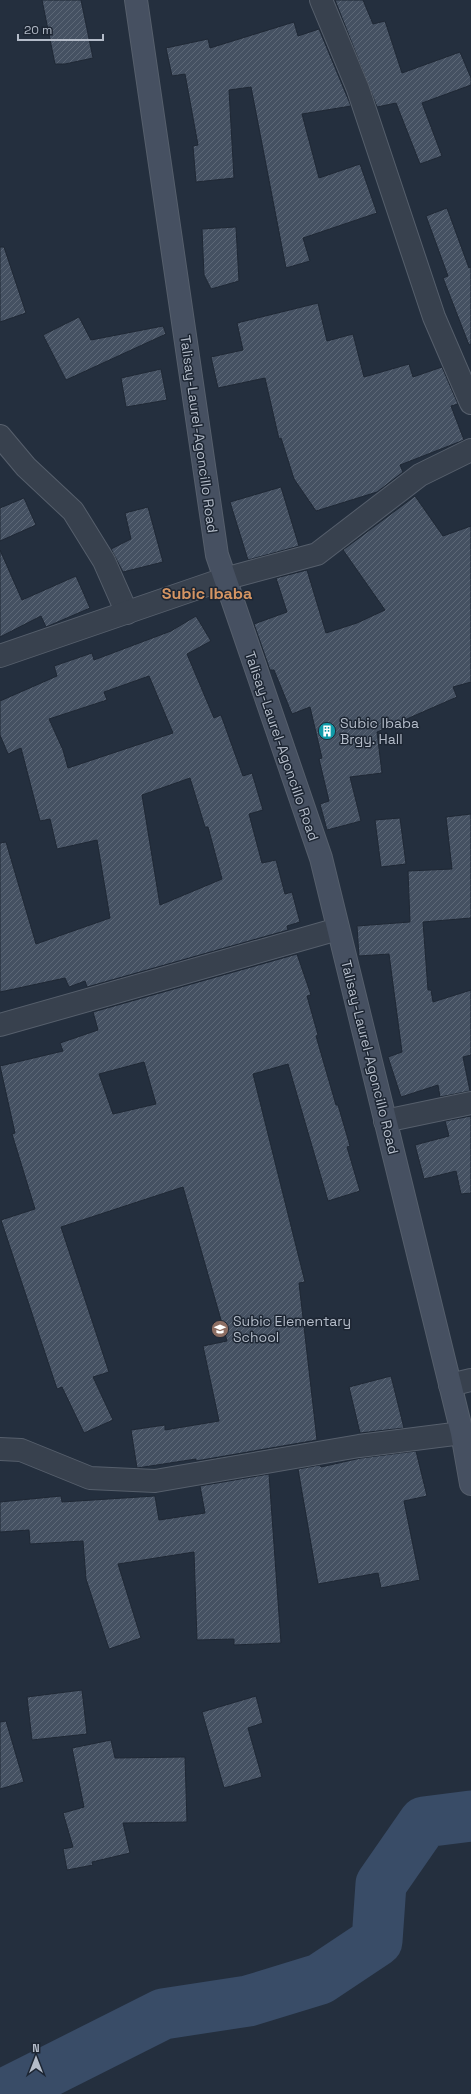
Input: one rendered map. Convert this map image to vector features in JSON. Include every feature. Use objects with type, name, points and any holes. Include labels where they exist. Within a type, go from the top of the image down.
[{"type":"main road","name":"Talisay-Laurel-Agoncillo Road","points":[[136,0],[217,555],[321,858],[462,1433],[471,1484]]},
{"type":"street","points":[[321,0],[358,89],[434,317],[471,403]]},
{"type":"street","points":[[0,436],[26,467],[73,511],[104,561],[127,613]]},
{"type":"street","points":[[0,656],[224,579],[316,554],[420,475],[471,450]]},
{"type":"street","points":[[0,1025],[338,929]]},
{"type":"street","points":[[385,1121],[471,1103]]},
{"type":"street","points":[[450,1385],[471,1380]]},
{"type":"street","points":[[0,1449],[22,1450],[90,1478],[155,1481],[359,1446],[462,1433]]},
{"type":"building","points":[[42,0],[81,0],[93,58],[65,64],[55,64]]},
{"type":"building","points":[[335,0],[363,0],[373,24],[385,21],[402,73],[460,52],[471,78],[471,85],[422,103],[442,156],[420,164],[396,103],[377,107]]},
{"type":"building","points":[[294,22],[298,36],[319,29],[351,106],[302,114],[319,178],[360,164],[377,213],[303,238],[310,261],[286,268],[251,87],[229,90],[234,178],[196,182],[193,146],[198,145],[185,74],[172,76],[166,48],[208,39],[210,48]]},
{"type":"building","points":[[447,208],[469,268],[471,267],[471,344],[469,345],[443,278],[448,276],[426,216]]},
{"type":"building","points":[[236,227],[239,281],[211,289],[204,275],[202,229]]},
{"type":"building","points":[[0,247],[4,247],[26,313],[0,322]]},
{"type":"building","points":[[318,303],[327,341],[353,334],[364,377],[409,364],[413,377],[442,367],[458,404],[451,406],[464,440],[400,465],[403,472],[377,492],[316,511],[294,479],[281,438],[279,439],[265,378],[218,388],[211,357],[243,350],[237,323]]},
{"type":"building","points":[[79,317],[91,340],[163,326],[166,334],[66,380],[43,335]]},
{"type":"building","points":[[161,369],[167,400],[126,407],[121,378]]},
{"type":"building","points":[[281,487],[299,546],[248,560],[230,502]]},
{"type":"building","points":[[415,496],[443,536],[471,526],[471,682],[453,687],[457,697],[377,732],[382,773],[350,777],[361,821],[327,830],[320,804],[329,801],[319,759],[322,758],[310,707],[292,714],[274,670],[270,670],[254,624],[287,612],[276,578],[307,570],[326,633],[357,623],[385,610],[343,550]]},
{"type":"building","points":[[24,498],[36,525],[0,541],[0,508]]},
{"type":"building","points":[[148,507],[163,562],[123,572],[111,549],[131,539],[125,513]]},
{"type":"building","points":[[0,550],[22,600],[76,576],[90,608],[46,627],[41,616],[0,637]]},
{"type":"building","points":[[196,616],[211,641],[187,654],[214,718],[221,715],[243,776],[252,773],[263,810],[249,814],[262,863],[276,860],[285,894],[292,892],[300,922],[287,926],[288,930],[87,987],[85,981],[69,987],[65,978],[0,992],[0,843],[6,842],[36,944],[110,918],[97,840],[57,849],[50,819],[40,821],[21,748],[8,754],[0,735],[0,701],[57,676],[54,666],[92,653],[94,660],[171,631]],"holes":[[[149,676],[173,733],[68,768],[63,750],[49,719],[107,700],[104,692]],[[190,778],[205,827],[208,827],[222,879],[160,905],[142,795]]]},
{"type":"building","points":[[471,814],[471,918],[423,922],[428,990],[431,990],[433,1002],[471,990],[471,1055],[463,1057],[470,1091],[440,1097],[438,1085],[401,1097],[388,1057],[402,1052],[389,954],[359,956],[357,926],[410,922],[408,871],[452,869],[446,817]]},
{"type":"building","points":[[400,818],[406,864],[381,867],[375,820]]},
{"type":"building","points":[[297,954],[311,995],[307,996],[318,1035],[316,1036],[336,1105],[338,1105],[350,1146],[347,1147],[360,1191],[328,1201],[288,1064],[253,1074],[305,1282],[299,1283],[317,1440],[196,1461],[196,1459],[137,1468],[131,1430],[165,1425],[165,1430],[219,1421],[203,1346],[227,1341],[183,1187],[61,1227],[109,1372],[93,1377],[113,1420],[84,1433],[62,1387],[57,1389],[1,1220],[35,1209],[12,1134],[15,1133],[0,1066],[63,1051],[60,1043],[98,1030],[93,1012]],"holes":[[[144,1062],[156,1104],[113,1114],[99,1074]]]},
{"type":"building","points":[[471,1116],[471,1193],[461,1194],[456,1171],[424,1179],[415,1145],[449,1136],[445,1121]]},
{"type":"building","points":[[391,1376],[404,1428],[360,1433],[349,1387]]},
{"type":"building","points":[[416,1451],[427,1496],[404,1501],[420,1580],[381,1588],[378,1573],[318,1584],[298,1469],[320,1465],[321,1467],[361,1458]]},
{"type":"building","points":[[269,1474],[281,1643],[234,1645],[234,1639],[197,1640],[194,1552],[118,1564],[141,1638],[109,1649],[86,1579],[83,1541],[30,1544],[29,1530],[0,1532],[0,1502],[61,1496],[62,1502],[155,1496],[159,1520],[205,1513],[200,1486]]},
{"type":"building","points":[[82,1690],[87,1734],[32,1740],[27,1697]]},
{"type":"building","points":[[256,1696],[263,1723],[248,1728],[262,1777],[224,1788],[202,1712]]},
{"type":"building","points":[[6,1721],[24,1782],[0,1789],[0,1722]]},
{"type":"building","points":[[111,1740],[115,1758],[185,1757],[187,1822],[123,1823],[130,1853],[92,1862],[93,1865],[67,1870],[63,1849],[73,1847],[63,1813],[84,1807],[72,1748]]},
{"type":"waterway","points":[[4,2094],[163,2014],[248,2001],[320,1979],[377,1941],[381,1884],[424,1822],[471,1816]]},
{"type":"place","name":"Subic Ibaba Brgy. Hall","points":[[327,731]]},
{"type":"place","name":"Subic Elementary School","points":[[220,1329]]},
{"type":"district","name":"Subic Ibaba","points":[[207,593]]}]
